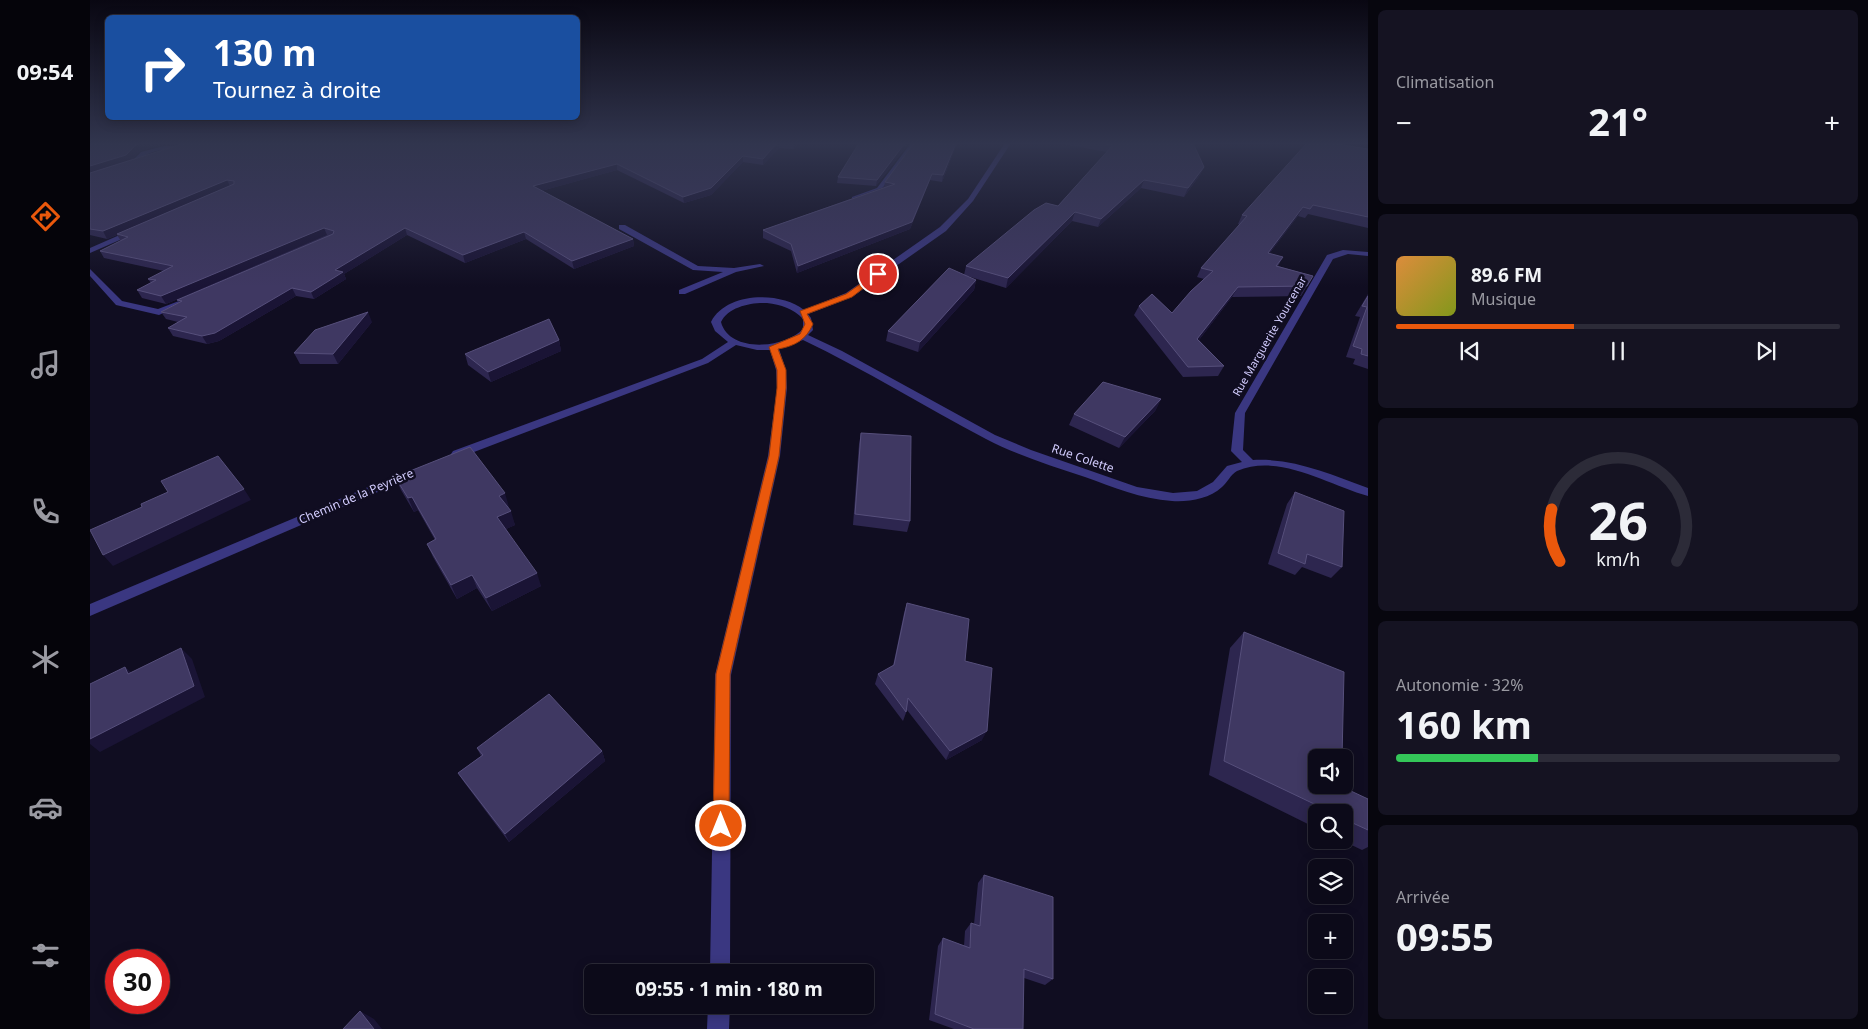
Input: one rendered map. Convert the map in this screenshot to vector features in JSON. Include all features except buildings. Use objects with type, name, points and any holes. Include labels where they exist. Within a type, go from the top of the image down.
[{"type":"street","points":[[854,198],[873,191]]},
{"type":"street","points":[[803,312],[849,295],[943,229],[971,200],[977,191]]},
{"type":"street","points":[[622,227],[696,268],[734,270],[760,266]]},
{"type":"street","points":[[90,251],[144,228]]},
{"type":"street","name":"Rue Marguerite Yourcenar","points":[[1250,464],[1237,451],[1240,413],[1330,257],[1335,254],[1348,252],[1368,254]]},
{"type":"street","points":[[682,292],[734,270]]},
{"type":"street","points":[[90,271],[119,303],[159,312],[186,301]]},
{"type":"street","points":[[90,288],[100,284]]},
{"type":"street","points":[[747,301],[772,301],[795,307],[803,312],[809,324],[803,336],[786,345],[753,347],[735,342],[725,336],[719,329],[717,322],[720,315],[726,309],[735,304],[747,301]]},
{"type":"street","name":"Rue Colette","points":[[803,336],[840,353],[991,437],[1027,453],[1136,491],[1173,497],[1198,495],[1217,484],[1231,469],[1250,464],[1275,463],[1302,468],[1368,492]]},
{"type":"street","points":[[449,458],[705,361],[735,342]]},
{"type":"street","points":[[720,964],[723,674],[774,456],[782,388],[781,370],[774,347]]},
{"type":"street","name":"Chemin de la Peyrière","points":[[90,610],[421,469]]},
{"type":"street","points":[[718,1029],[719,1014]]},
{"type":"route","points":[[721,826],[723,674],[774,456],[782,388],[781,370],[774,347],[796,341],[808,330],[809,324],[803,312],[849,295],[878,274]]}]
